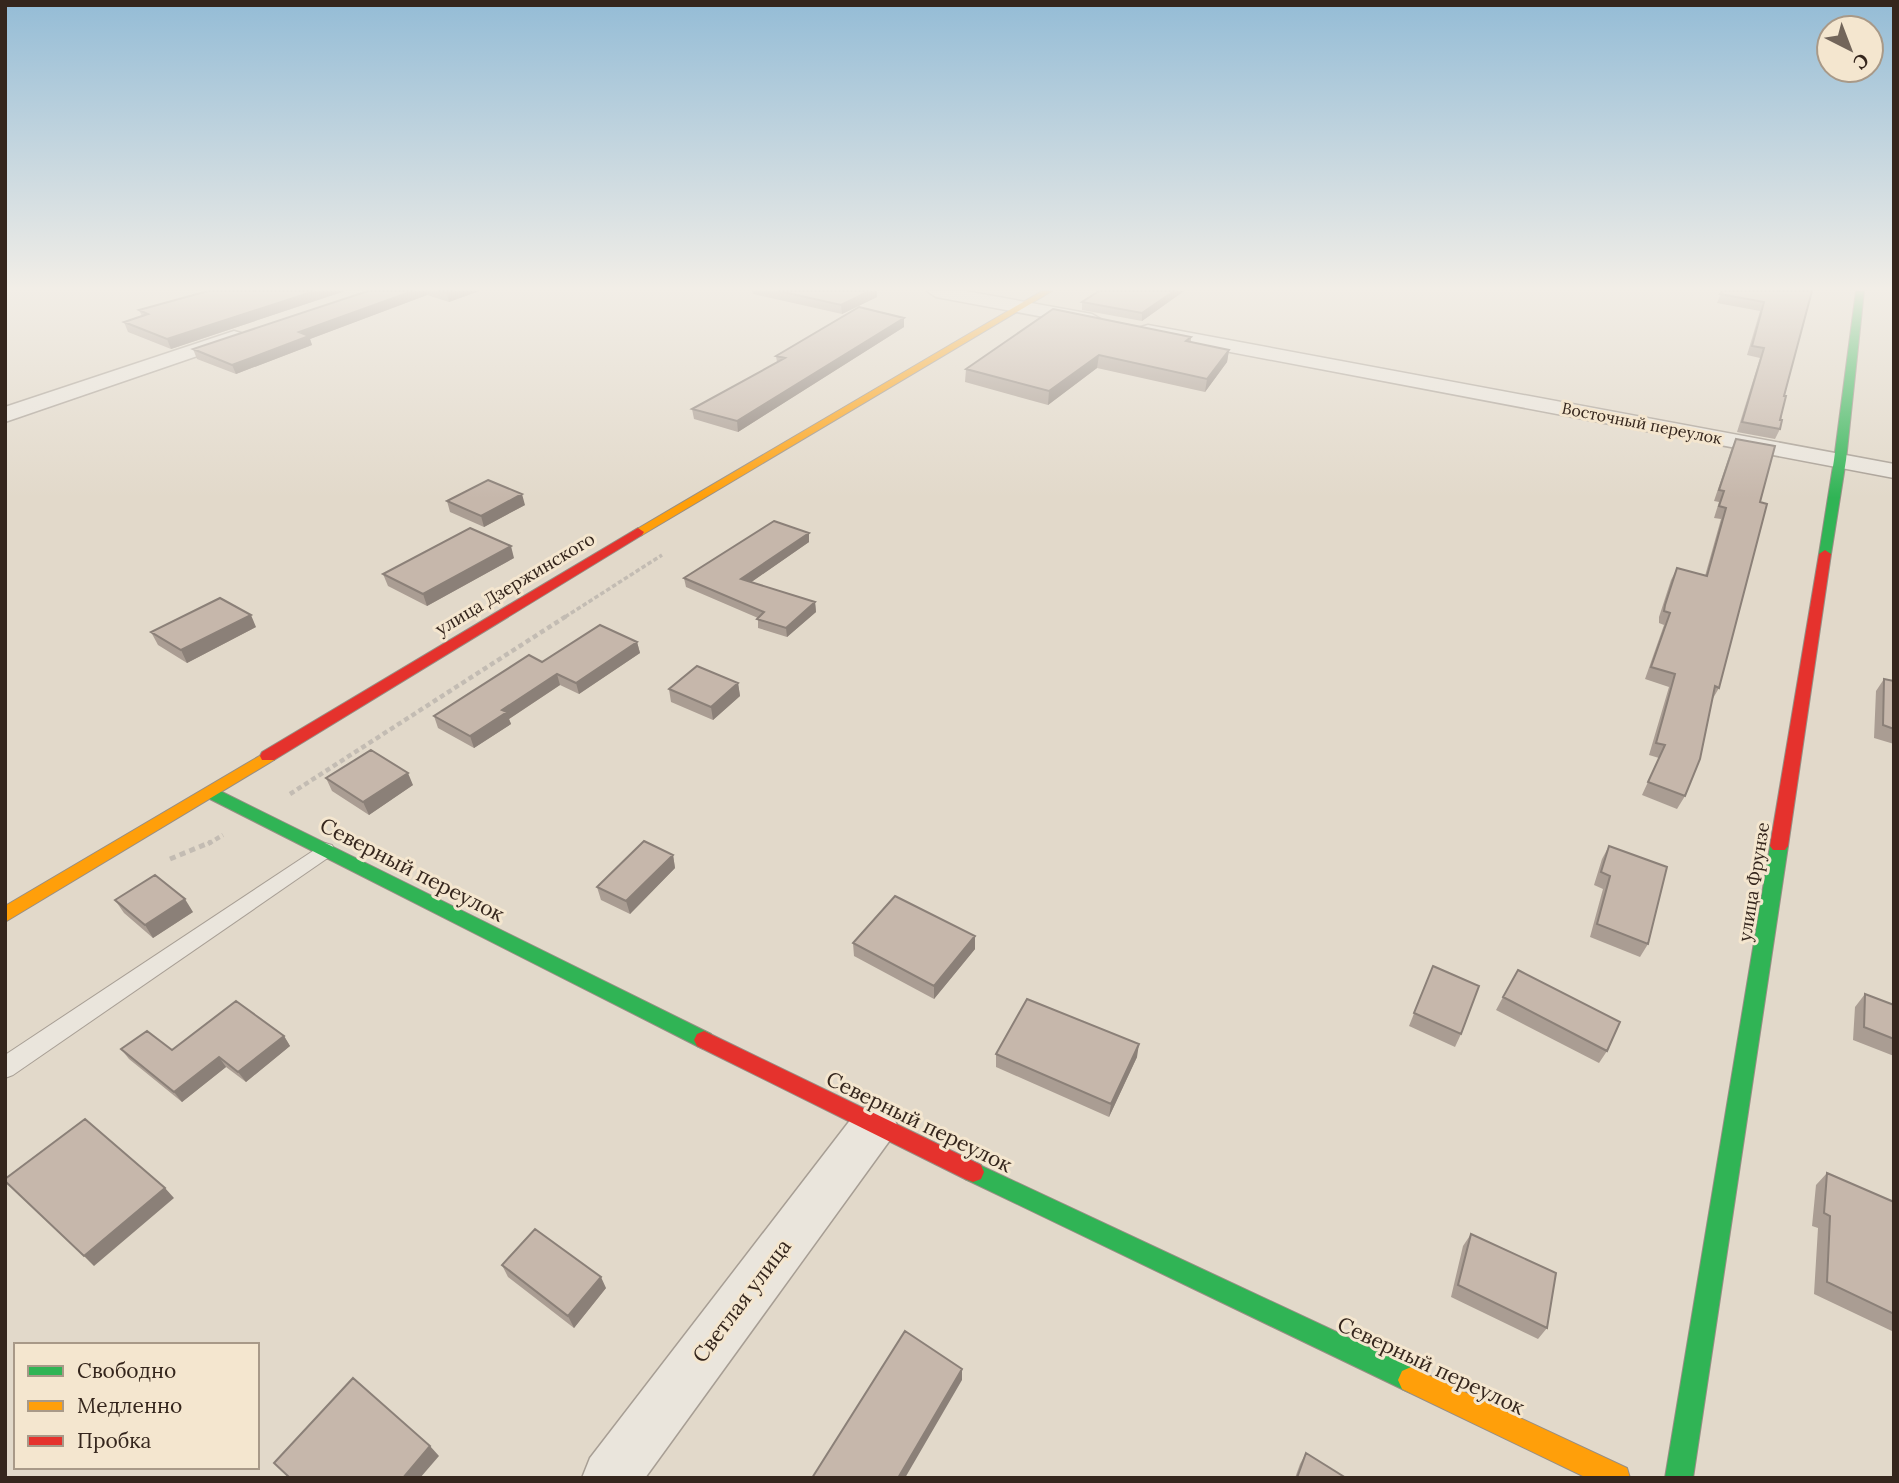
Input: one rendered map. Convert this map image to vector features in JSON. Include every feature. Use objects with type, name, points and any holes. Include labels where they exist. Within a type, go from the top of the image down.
[{"type":"street","points":[[5,415],[166,360]]},
{"type":"street","name":"улица Дзержинского","points":[[5,915],[732,475],[929,360]]},
{"type":"street","name":"Восточный переулок","points":[[1305,360],[1894,471]]},
{"type":"street","name":"улица Фрунзе","points":[[1679,1478],[1840,460],[1852,360]]},
{"type":"street","name":"Северный переулок","points":[[210,792],[874,1125],[1617,1478]]},
{"type":"street","name":"Светлая улица","points":[[610,1478],[874,1125]]},
{"type":"lane","points":[[5,1068],[325,850]]},
{"type":"building","points":[[220,360],[245,360],[232,365]]},
{"type":"building","points":[[781,360],[836,360],[737,421],[692,409]]},
{"type":"building","points":[[979,360],[1092,360],[1049,391],[966,369]]},
{"type":"building","points":[[1122,360],[1221,360],[1207,379]]},
{"type":"building","points":[[1760,360],[1794,360],[1784,396],[1780,429],[1742,422]]},
{"type":"building","points":[[1736,439],[1775,446],[1760,502],[1767,504],[1719,688],[1715,686],[1700,759],[1685,796],[1648,782],[1665,745],[1656,743],[1675,674],[1651,667],[1670,613],[1664,611],[1677,568],[1707,576],[1726,508],[1719,506],[1724,491],[1719,490]]},
{"type":"building","points":[[488,480],[522,494],[481,516],[447,501]]},
{"type":"building","points":[[774,521],[809,533],[741,579],[815,602],[786,628],[757,619],[764,612],[684,578]]},
{"type":"building","points":[[470,528],[511,546],[423,594],[383,574]]},
{"type":"building","points":[[220,598],[251,615],[181,650],[151,632]]},
{"type":"building","points":[[600,625],[637,642],[576,683],[557,674],[502,710],[507,712],[470,736],[434,716],[529,655],[542,662]]},
{"type":"building","points":[[697,666],[738,683],[711,707],[669,689]]},
{"type":"building","points":[[1884,679],[1894,681],[1894,729],[1883,725]]},
{"type":"building","points":[[371,750],[408,773],[363,802],[326,778]]},
{"type":"building","points":[[644,841],[673,855],[626,901],[597,887]]},
{"type":"building","points":[[1609,846],[1667,867],[1648,944],[1597,924],[1610,876],[1601,872]]},
{"type":"building","points":[[155,875],[185,899],[145,925],[115,900]]},
{"type":"building","points":[[895,896],[975,936],[934,986],[853,943]]},
{"type":"building","points":[[1433,966],[1479,986],[1461,1034],[1414,1013]]},
{"type":"building","points":[[1518,970],[1620,1022],[1607,1051],[1503,997]]},
{"type":"building","points":[[1865,994],[1894,1005],[1894,1039],[1864,1027]]},
{"type":"building","points":[[1027,999],[1139,1044],[1111,1104],[996,1054]]},
{"type":"building","points":[[236,1001],[284,1036],[238,1072],[219,1057],[174,1092],[121,1049],[147,1031],[172,1050]]},
{"type":"building","points":[[85,1119],[165,1188],[84,1256],[5,1179]]},
{"type":"building","points":[[1827,1173],[1894,1202],[1894,1314],[1827,1282],[1830,1216],[1824,1213]]},
{"type":"building","points":[[535,1229],[601,1277],[568,1316],[502,1265]]},
{"type":"building","points":[[1471,1234],[1556,1273],[1547,1328],[1458,1285]]},
{"type":"building","points":[[905,1331],[962,1369],[898,1478],[812,1478]]},
{"type":"building","points":[[353,1378],[430,1446],[403,1478],[290,1478],[274,1463]]},
{"type":"building","points":[[1306,1453],[1346,1478],[1297,1478]]},
{"type":"traffic: fast","points":[[1825,554],[1852,360]]},
{"type":"traffic: fast","points":[[210,792],[704,1040]]},
{"type":"traffic: fast","points":[[1679,1478],[1779,846]]},
{"type":"traffic: fast","points":[[973,1172],[1411,1380]]},
{"type":"traffic: slow","points":[[638,532],[930,360]]},
{"type":"traffic: slow","points":[[5,915],[268,756]]},
{"type":"traffic: slow","points":[[1411,1380],[1617,1478]]},
{"type":"traffic: jam","points":[[268,756],[638,532]]},
{"type":"traffic: jam","points":[[1779,846],[1825,554]]},
{"type":"traffic: jam","points":[[704,1040],[973,1172]]}]
